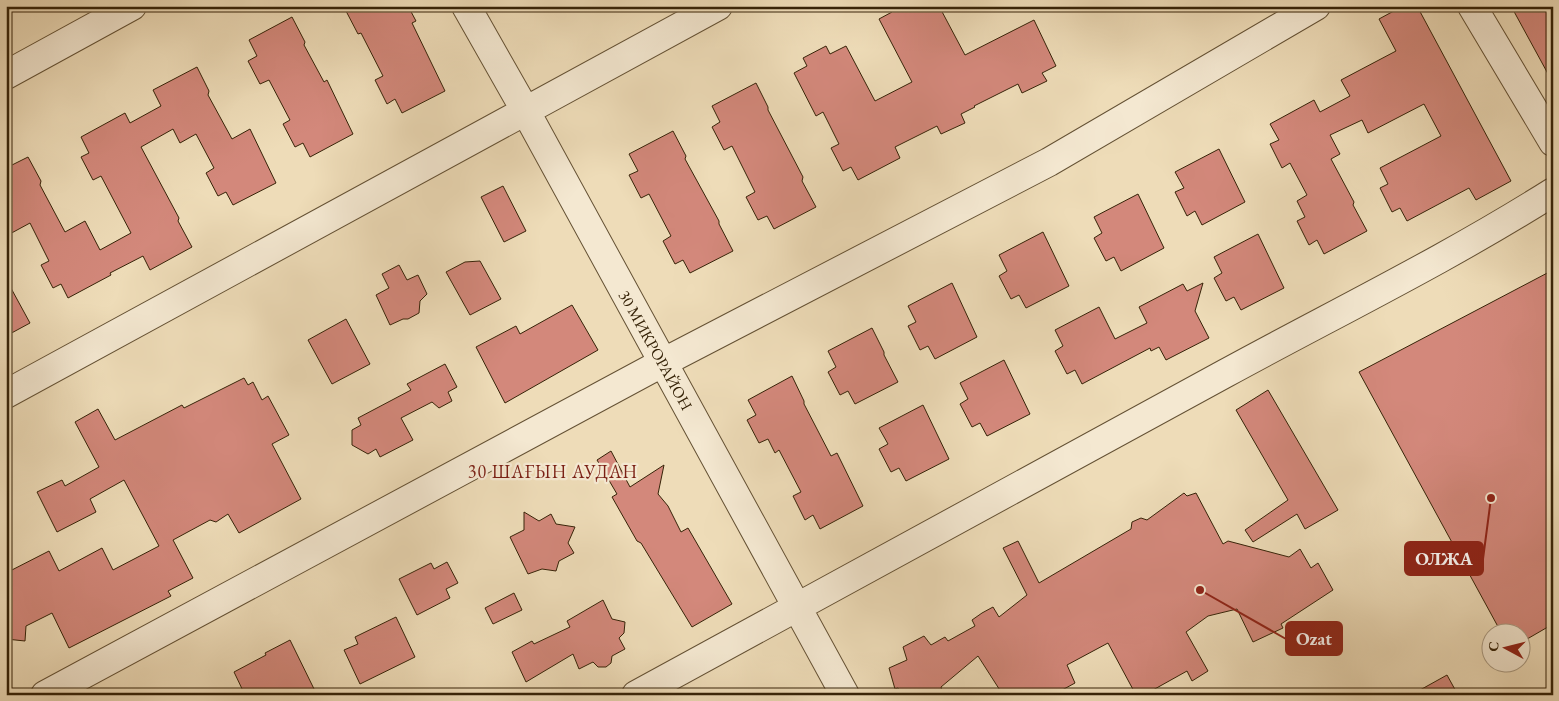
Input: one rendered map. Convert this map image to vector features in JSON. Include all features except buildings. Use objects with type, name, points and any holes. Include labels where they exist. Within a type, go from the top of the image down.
[{"type":"street","points":[[6,75],[132,6]]},
{"type":"street","name":"30 МИКРОРАЙОН","points":[[466,6],[525,110],[845,695]]},
{"type":"street","points":[[6,394],[718,6]]},
{"type":"street","points":[[45,695],[662,363],[1048,162],[1316,6]]},
{"type":"street","points":[[1472,6],[1553,142]]},
{"type":"street","points":[[636,695],[1293,336],[1418,272],[1553,192]]},
{"type":"place","name":"ОЛЖА","points":[[1491,498]]},
{"type":"place","name":"Ozat","points":[[1200,590]]},
{"type":"district","name":"30 ШАҒЫН АУДАН","points":[[553,472]]}]
